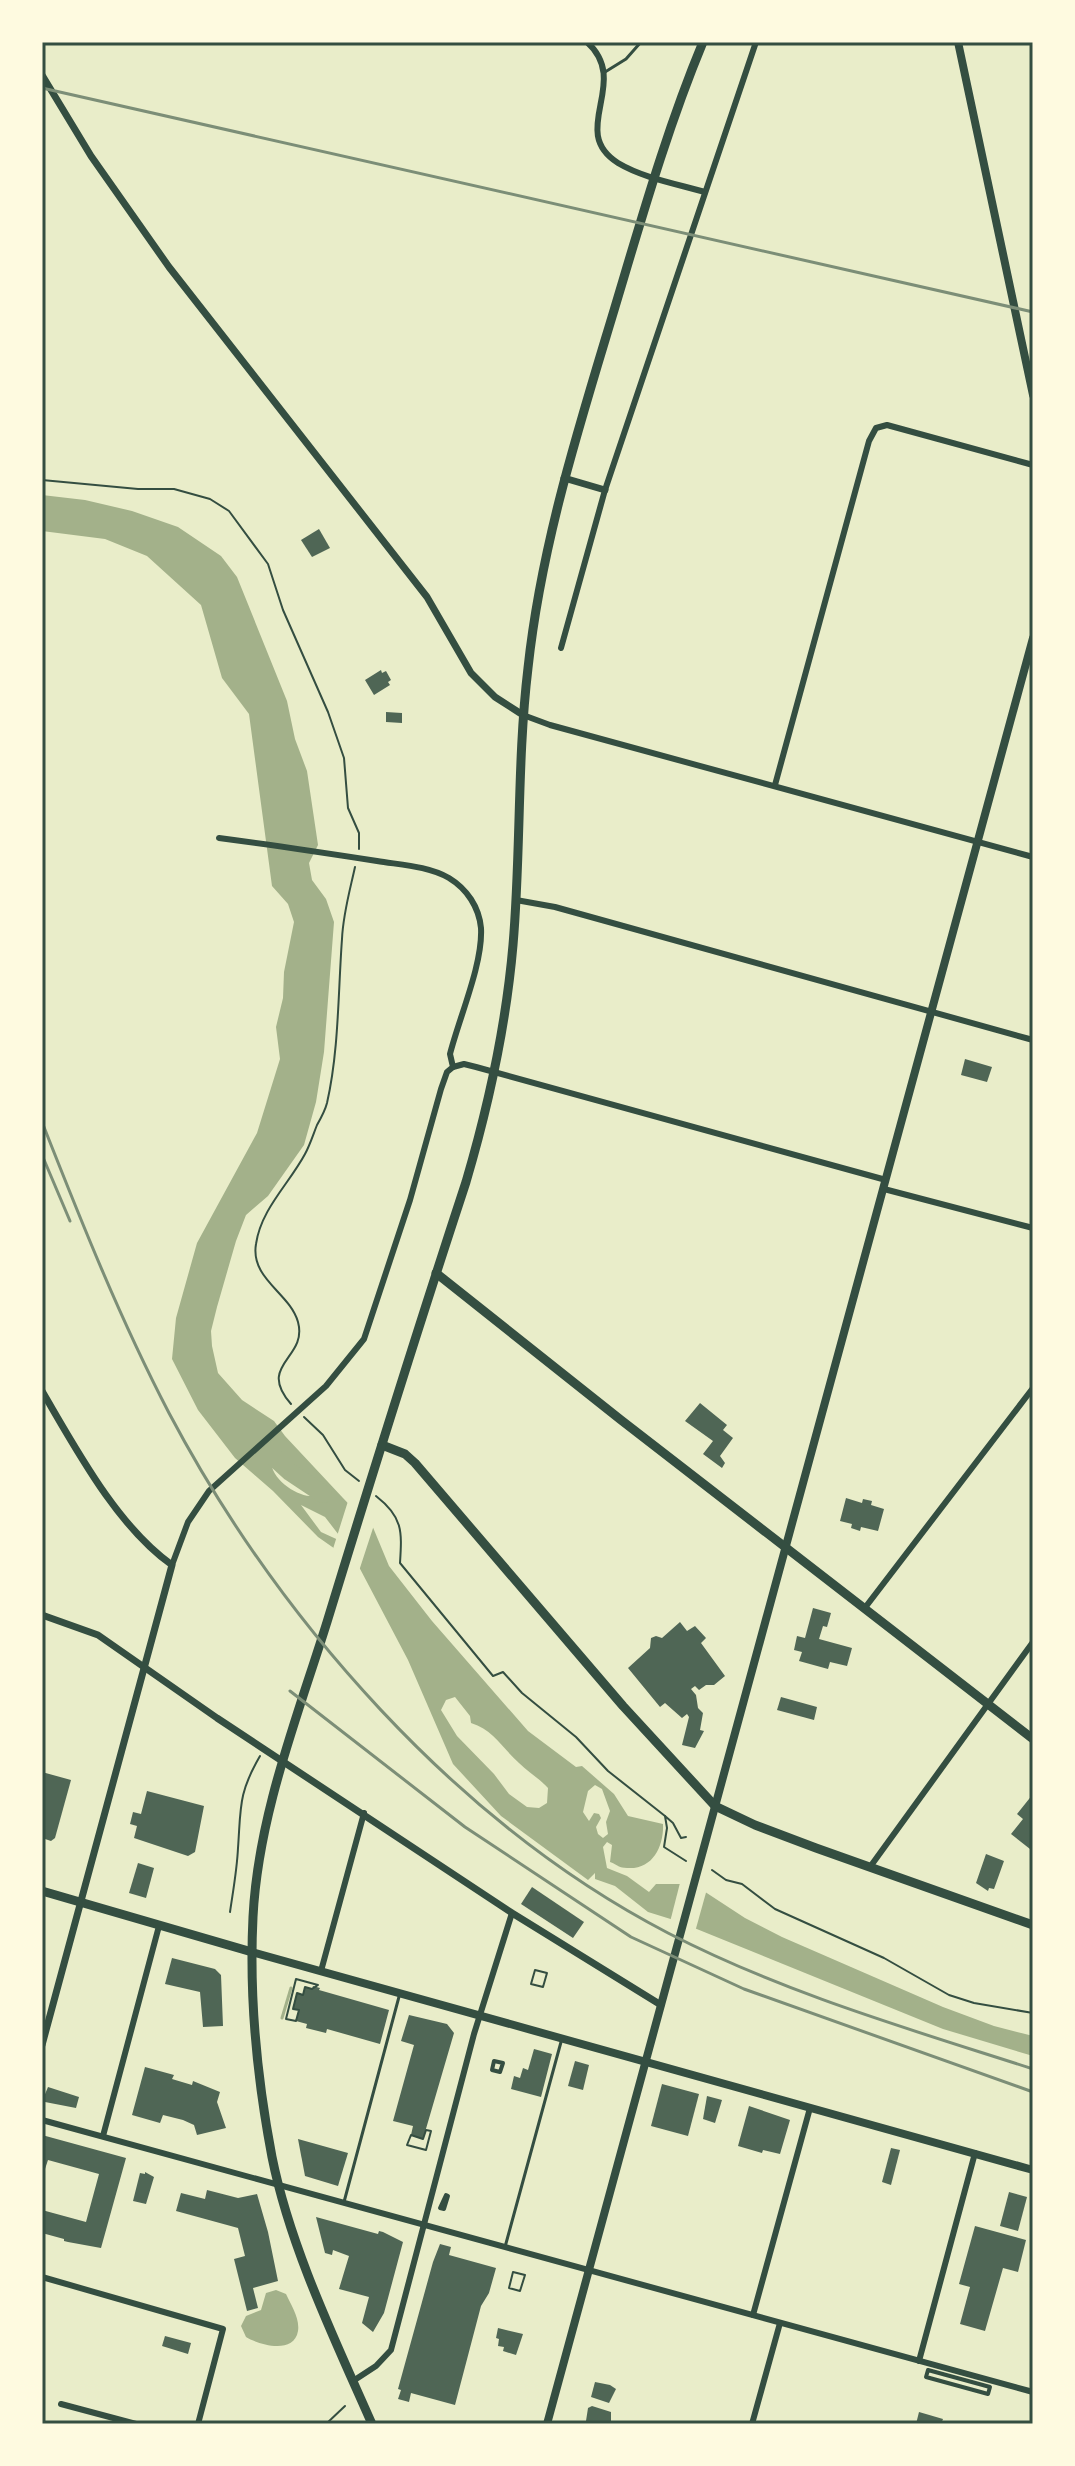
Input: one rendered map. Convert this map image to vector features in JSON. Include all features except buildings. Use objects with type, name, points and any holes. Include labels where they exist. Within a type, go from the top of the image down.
[{"type":"main road","points":[[372,2424],[323,2314],[278,2184],[259,2073],[252,1952],[255,1893],[275,1788],[466,1182],[495,1073],[509,987],[516,900],[523,715],[535,611],[564,478],[662,152],[703,42]]},
{"type":"main road","points":[[958,42],[1033,395]]},
{"type":"main road","points":[[547,2424],[1033,638]]},
{"type":"main road","points":[[436,1273],[619,1419],[1033,1739]]},
{"type":"main road","points":[[382,1445],[397,1450],[415,1463],[623,1706],[715,1806],[755,1825],[1033,1925]]},
{"type":"main road","points":[[42,1891],[1033,2170]]},
{"type":"street","points":[[587,42],[601,58],[605,72],[597,123],[600,146],[604,152],[630,169],[705,192]]},
{"type":"street","points":[[561,648],[605,490],[756,42]]},
{"type":"street","points":[[42,75],[91,156],[169,267],[427,597],[471,673],[495,697],[523,715],[544,723],[1033,857]]},
{"type":"street","points":[[775,785],[869,441],[876,428],[887,425],[1033,465]]},
{"type":"street","points":[[564,478],[605,490]]},
{"type":"street","points":[[219,838],[434,871],[461,887],[474,904],[480,919],[480,943],[450,1054],[453,1067]]},
{"type":"street","points":[[516,900],[555,907],[1033,1040]]},
{"type":"street","points":[[42,2045],[180,1540],[198,1505],[237,1465],[326,1386],[364,1339],[410,1200],[441,1089],[447,1072],[453,1067],[464,1064],[1033,1228]]},
{"type":"street","points":[[864,1609],[1033,1388]]},
{"type":"street","points":[[42,1391],[114,1504],[157,1554],[172,1565]]},
{"type":"street","points":[[42,1615],[98,1635],[512,1913],[661,2005]]},
{"type":"street","points":[[870,1867],[1033,1642]]},
{"type":"street","points":[[321,1971],[364,1813]]},
{"type":"street","points":[[353,2381],[376,2366],[391,2350],[423,2224],[512,1913]]},
{"type":"street","points":[[103,2136],[159,1926]]},
{"type":"street","points":[[753,2315],[810,2108]]},
{"type":"street","points":[[42,2120],[1033,2392]]},
{"type":"street","points":[[919,2361],[975,2153]]},
{"type":"street","points":[[42,2277],[223,2329],[198,2424]]},
{"type":"street","points":[[752,2424],[780,2323]]},
{"type":"street","points":[[928,2370],[990,2387],[988,2394],[926,2377],[928,2370]]},
{"type":"street","points":[[61,2404],[136,2424]]},
{"type":"lane","points":[[605,72],[626,59],[641,42]]},
{"type":"lane","points":[[344,2203],[400,1993]]},
{"type":"lane","points":[[505,2247],[562,2038]]},
{"type":"path","points":[[42,480],[138,489],[174,489],[210,499],[229,511],[268,564],[283,610],[328,712],[344,758],[349,814],[359,833],[359,851]]},
{"type":"path","points":[[355,868],[342,936],[336,1041],[326,1107],[305,1155],[282,1186],[268,1213],[255,1246],[260,1270],[292,1310],[299,1325],[298,1342],[282,1364],[278,1380],[281,1391],[323,1435],[345,1470],[394,1512],[402,1533],[400,1563],[493,1676],[503,1672],[522,1693],[576,1737],[608,1771],[673,1823],[681,1838],[686,1837]]},
{"type":"path","points":[[230,1912],[238,1852],[240,1802],[247,1779],[265,1749]]},
{"type":"path","points":[[665,1816],[664,1847],[686,1861]]},
{"type":"path","points":[[712,1870],[726,1880],[742,1884],[775,1909],[884,1958],[949,1995],[974,2003],[1033,2013]]},
{"type":"path","points":[[535,1970],[547,1973],[543,1987],[531,1984],[535,1970]]},
{"type":"path","points":[[296,1979],[318,1985],[312,1989],[305,1987],[303,1995],[297,1993],[293,2009],[299,2010],[296,2021],[286,2019],[296,1979]]},
{"type":"path","points":[[426,2130],[431,2131],[426,2150],[407,2145],[411,2135],[423,2139],[426,2130]]},
{"type":"path","points":[[513,2272],[525,2275],[520,2291],[509,2288],[513,2272]]},
{"type":"path","points":[[326,2424],[345,2406]]},
{"type":"shaded area","points":[[42,495],[85,500],[132,511],[178,527],[221,556],[237,577],[287,701],[295,739],[307,771],[318,845],[309,863],[312,880],[326,899],[334,922],[324,1052],[316,1102],[304,1145],[268,1196],[246,1215],[236,1241],[211,1331],[218,1373],[242,1400],[274,1421],[343,1498],[372,1525],[389,1566],[432,1621],[528,1731],[576,1767],[582,1766],[614,1794],[628,1816],[663,1824],[659,1848],[650,1861],[636,1868],[620,1867],[610,1862],[612,1845],[607,1842],[603,1847],[607,1868],[627,1876],[649,1892],[656,1884],[693,1884],[745,1918],[782,1937],[943,2007],[994,2026],[1033,2036],[1033,2056],[943,2029],[648,1912],[615,1886],[595,1879],[595,1873],[588,1880],[501,1816],[453,1764],[408,1660],[358,1565],[318,1537],[235,1458],[198,1410],[172,1359],[176,1318],[197,1243],[257,1133],[280,1059],[276,1027],[294,922],[288,904],[272,886],[249,714],[222,678],[201,605],[147,556],[105,539],[42,531]],"holes":[[[271,1461],[303,1480],[312,1492],[310,1496],[284,1484]],[[301,1505],[325,1517],[345,1543],[321,1532]],[[455,1697],[470,1716],[471,1723],[492,1735],[523,1767],[545,1784],[548,1788],[547,1803],[539,1808],[527,1807],[509,1794],[457,1736],[441,1710],[446,1700]],[[595,1785],[602,1789],[610,1811],[606,1822],[608,1834],[603,1838],[596,1827],[601,1818],[599,1814],[594,1813],[589,1821],[583,1812],[588,1791]]]},
{"type":"shaded area","points":[[276,2290],[286,2294],[298,2321],[295,2338],[283,2346],[252,2340],[246,2337],[241,2326],[246,2316],[261,2310],[266,2293]]},
{"type":"pier","points":[[349,1498],[367,1518],[375,1522],[358,1574],[355,1567],[332,1552]]},
{"type":"pier","points":[[681,1879],[695,1880],[707,1889],[695,1932],[670,1922]]},
{"type":"waterway","points":[[267,1451],[290,1472],[323,1494]]},
{"type":"waterway","points":[[282,2018],[291,1988]]},
{"type":"railway","points":[[42,88],[1033,312]]},
{"type":"railway","points":[[42,1122],[134,1342],[213,1491],[264,1567],[320,1640],[381,1710],[447,1775],[517,1835],[591,1888],[668,1933],[802,1992],[1033,2069]]},
{"type":"railway","points":[[42,1155],[70,1221]]},
{"type":"railway","points":[[290,1691],[465,1827],[631,1937],[744,1989],[1033,2092]]}]
